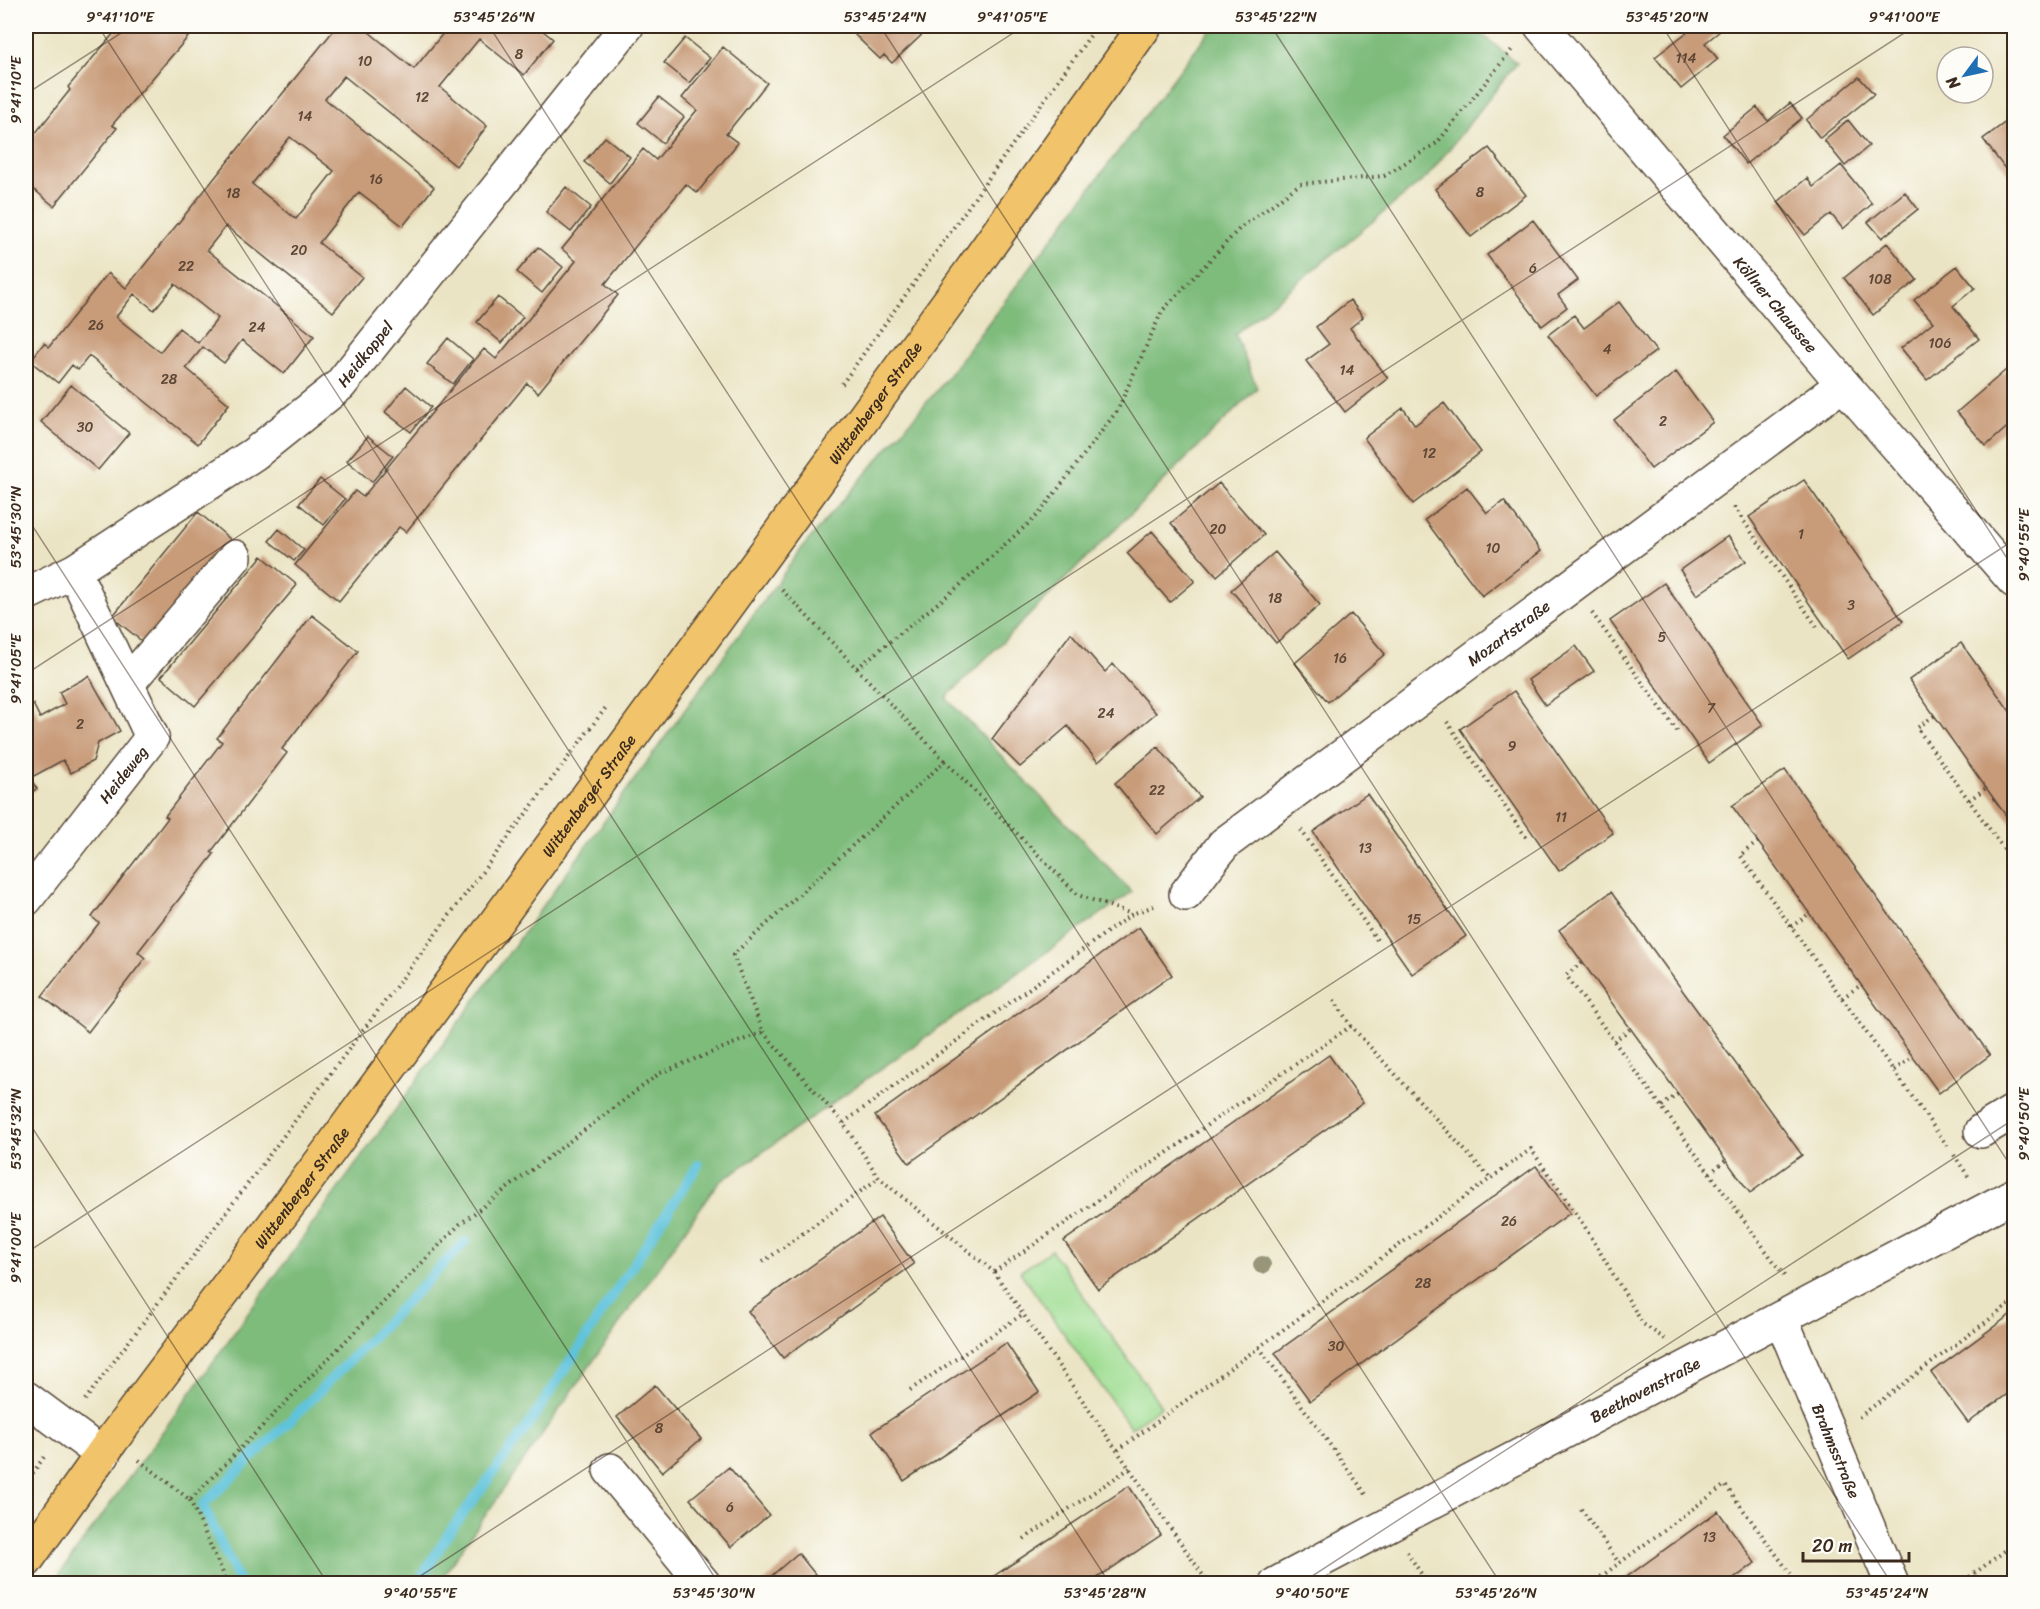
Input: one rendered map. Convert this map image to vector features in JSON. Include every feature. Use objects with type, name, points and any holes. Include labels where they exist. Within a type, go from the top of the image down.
[{"type":"main road","name":"Wittenberger Straße","points":[[26,1561],[107,1447],[329,1151],[757,565],[1145,26]]},
{"type":"street","name":"Heidkoppel","points":[[26,594],[74,571],[254,454],[340,385],[627,26]]},
{"type":"street","name":"Köllner Chaussee","points":[[1529,35],[1843,384],[2014,580]]},
{"type":"street","name":"Mozartstraße","points":[[1186,894],[1224,844],[1843,384]]},
{"type":"street","points":[[128,683],[235,557]]},
{"type":"street","name":"Heideweg","points":[[26,899],[152,737],[74,571]]},
{"type":"street","points":[[1981,1131],[2014,1111]]},
{"type":"street","name":"Beethovenstraße","points":[[1276,1584],[2003,1201]]},
{"type":"street","name":"Brahmsstraße","points":[[1793,1312],[1831,1438],[1892,1584]]},
{"type":"street","points":[[26,1398],[65,1427],[107,1447]]},
{"type":"street","points":[[609,1470],[704,1584]]},
{"type":"path","points":[[836,393],[1097,26]]},
{"type":"path","points":[[856,668],[958,586],[1039,514],[1117,411],[1162,311],[1239,230],[1300,184],[1384,176],[1437,143],[1529,35]]},
{"type":"path","points":[[1714,479],[1817,627]]},
{"type":"path","points":[[757,565],[945,761],[1078,895],[1132,914]]},
{"type":"path","points":[[1571,585],[1678,732]]},
{"type":"path","points":[[1427,692],[1528,840]]},
{"type":"path","points":[[26,1483],[65,1427],[611,700]]},
{"type":"path","points":[[1934,716],[1917,728],[2014,863]]},
{"type":"path","points":[[945,761],[798,892],[733,955],[763,1032],[843,1123],[879,1178],[994,1272],[1209,1584]]},
{"type":"path","points":[[1969,800],[1986,788]]},
{"type":"path","points":[[1280,801],[1379,943]]},
{"type":"path","points":[[1758,842],[1740,855],[1894,1070],[2003,1201]]},
{"type":"path","points":[[843,1123],[1132,914],[1186,894]]},
{"type":"path","points":[[1791,927],[1809,914]]},
{"type":"path","points":[[1582,963],[1566,975],[1710,1173],[1793,1312]]},
{"type":"path","points":[[1842,999],[1861,985]]},
{"type":"path","points":[[1334,1000],[1351,1026],[1491,1179]]},
{"type":"path","points":[[994,1272],[1351,1026]]},
{"type":"path","points":[[1614,1041],[1630,1029]]},
{"type":"path","points":[[190,1500],[460,1224],[660,1073],[763,1032]]},
{"type":"path","points":[[1894,1070],[1913,1057]]},
{"type":"path","points":[[1662,1106],[1678,1094]]},
{"type":"path","points":[[1118,1450],[1531,1149],[1585,1227],[1643,1324],[1697,1362]]},
{"type":"path","points":[[1710,1173],[1726,1160]]},
{"type":"path","points":[[763,1262],[879,1178]]},
{"type":"path","points":[[1831,1438],[2014,1301]]},
{"type":"path","points":[[910,1390],[1023,1314]]},
{"type":"path","points":[[1961,1341],[1966,1348]]},
{"type":"path","points":[[1259,1347],[1428,1584]]},
{"type":"path","points":[[107,1447],[190,1500],[228,1584]]},
{"type":"path","points":[[1024,1539],[1130,1468]]},
{"type":"path","points":[[1591,1584],[1725,1485],[1798,1584]]},
{"type":"path","points":[[1581,1509],[1619,1563]]},
{"type":"path","points":[[1960,1584],[2014,1544]]},
{"type":"green space","points":[[1213,26],[1472,26],[1517,63],[1427,177],[1235,334],[1257,388],[946,698],[1132,892],[717,1184],[438,1583],[53,1583],[802,548],[939,388]]},
{"type":"green space","points":[[1051,1250],[1161,1406],[1131,1428],[1020,1272]]},
{"type":"building","points":[[120,26],[174,26],[188,37],[112,125],[117,128],[54,206],[26,183],[26,145],[70,90],[68,87]]},
{"type":"building","points":[[337,26],[374,26],[369,32],[414,69],[449,26],[537,26],[553,39],[524,75],[479,39],[440,87],[487,126],[456,166],[344,76],[325,99],[434,187],[403,226],[359,192],[319,243],[362,277],[333,312],[226,226],[207,250],[314,336],[284,374],[242,340],[224,363],[203,347],[186,368],[229,404],[198,444],[89,356],[78,370],[72,365],[58,383],[30,361],[44,343],[49,347],[108,273],[126,288]],"holes":[[[290,137],[334,171],[296,219],[252,184]],[[175,284],[218,318],[198,343],[179,328],[160,352],[116,317],[134,294],[154,310]]]},
{"type":"building","points":[[855,26],[926,26],[929,28],[892,63],[884,55],[880,59],[855,35],[860,31]]},
{"type":"building","points":[[1695,26],[1726,26],[1705,43],[1718,59],[1681,89],[1655,57]]},
{"type":"building","points":[[685,38],[710,58],[689,83],[664,63]]},
{"type":"building","points":[[723,47],[767,83],[726,134],[738,143],[697,193],[686,184],[605,284],[618,295],[538,393],[527,383],[406,532],[399,527],[339,601],[295,565],[355,491],[363,497],[484,349],[496,359],[576,261],[562,249],[643,149],[656,160],[697,110],[682,98]]},
{"type":"building","points":[[1859,77],[1874,94],[1820,138],[1806,120]]},
{"type":"building","points":[[659,97],[684,117],[663,143],[638,123]]},
{"type":"building","points":[[1790,103],[1802,118],[1746,164],[1723,135],[1757,107],[1768,121]]},
{"type":"building","points":[[2014,116],[2014,181],[1983,139]]},
{"type":"building","points":[[1848,120],[1869,146],[1845,166],[1824,140]]},
{"type":"building","points":[[605,137],[630,157],[610,183],[584,162]]},
{"type":"building","points":[[1489,148],[1526,195],[1471,237],[1435,189]]},
{"type":"building","points":[[1841,165],[1872,204],[1843,229],[1831,214],[1805,235],[1778,202],[1807,178],[1813,187]]},
{"type":"building","points":[[566,187],[591,207],[571,232],[546,212]]},
{"type":"building","points":[[1905,192],[1918,209],[1882,238],[1868,222]]},
{"type":"building","points":[[1533,220],[1578,280],[1558,295],[1567,307],[1542,326],[1487,255]]},
{"type":"building","points":[[1887,243],[1917,280],[1873,315],[1844,278]]},
{"type":"building","points":[[538,247],[563,267],[542,293],[517,272]]},
{"type":"building","points":[[1957,266],[1975,288],[1953,306],[1979,339],[1927,380],[1901,348],[1933,322],[1914,300]]},
{"type":"building","points":[[498,297],[523,317],[502,343],[477,322]]},
{"type":"building","points":[[1350,300],[1363,317],[1350,328],[1388,378],[1345,412],[1306,361],[1329,344],[1316,327]]},
{"type":"building","points":[[1619,302],[1656,351],[1596,396],[1548,335],[1574,315],[1584,328]]},
{"type":"building","points":[[448,338],[473,359],[453,384],[427,364]]},
{"type":"building","points":[[2013,364],[2014,421],[1986,446],[1957,412]]},
{"type":"building","points":[[1676,372],[1713,422],[1651,469],[1614,420]]},
{"type":"building","points":[[71,385],[129,433],[98,470],[41,422]]},
{"type":"building","points":[[406,386],[431,407],[411,432],[385,412]]},
{"type":"building","points":[[1444,403],[1481,452],[1413,504],[1364,438],[1403,408],[1415,425]]},
{"type":"building","points":[[368,436],[393,456],[372,482],[347,461]]},
{"type":"building","points":[[320,479],[345,499],[324,525],[299,504]]},
{"type":"building","points":[[1804,480],[1903,621],[1848,659],[1749,517]]},
{"type":"building","points":[[1219,483],[1264,535],[1217,576],[1171,523]]},
{"type":"building","points":[[1467,487],[1487,513],[1504,501],[1541,551],[1482,596],[1425,520]]},
{"type":"building","points":[[198,512],[230,539],[144,643],[112,617]]},
{"type":"building","points":[[279,529],[304,550],[294,561],[269,541]]},
{"type":"building","points":[[1152,531],[1195,581],[1170,602],[1127,553]]},
{"type":"building","points":[[1728,536],[1746,561],[1697,595],[1680,570]]},
{"type":"building","points":[[1275,552],[1320,605],[1276,643],[1231,590]]},
{"type":"building","points":[[262,556],[297,585],[195,706],[161,677]]},
{"type":"building","points":[[1664,583],[1763,725],[1709,763],[1610,621]]},
{"type":"building","points":[[1351,614],[1385,654],[1328,702],[1295,663]]},
{"type":"building","points":[[312,615],[358,651],[282,749],[287,753],[211,852],[214,854],[138,952],[145,958],[88,1032],[42,996],[99,923],[92,917],[168,818],[165,816],[222,742],[217,738]]},
{"type":"building","points":[[1071,633],[1105,672],[1113,664],[1156,713],[1098,762],[1068,726],[1020,767],[992,739]]},
{"type":"building","points":[[1961,643],[2014,717],[2014,827],[1909,680]]},
{"type":"building","points":[[1576,646],[1594,671],[1545,705],[1528,680]]},
{"type":"building","points":[[89,676],[120,731],[98,743],[93,761],[71,773],[63,760],[30,778],[37,789],[26,795],[26,708],[33,704],[40,718],[65,704],[59,692]]},
{"type":"building","points":[[1514,691],[1613,833],[1559,871],[1460,729]]},
{"type":"building","points":[[1158,747],[1200,797],[1157,834],[1115,783]]},
{"type":"building","points":[[1785,770],[1990,1055],[1939,1093],[1732,806]]},
{"type":"building","points":[[1367,794],[1466,936],[1412,974],[1313,832]]},
{"type":"building","points":[[1611,892],[1802,1155],[1750,1193],[1559,930]]},
{"type":"building","points":[[1139,927],[1172,975],[909,1163],[875,1116]]},
{"type":"building","points":[[1329,1055],[1363,1103],[1098,1289],[1064,1241]]},
{"type":"building","points":[[1536,1166],[1570,1213],[1310,1401],[1275,1353]]},
{"type":"building","points":[[880,1217],[914,1264],[783,1358],[748,1311]]},
{"type":"building","points":[[2014,1312],[2014,1389],[1968,1423],[1931,1373]]},
{"type":"building","points":[[1006,1343],[1039,1392],[904,1481],[872,1432]]},
{"type":"building","points":[[655,1385],[701,1439],[662,1472],[617,1417]]},
{"type":"building","points":[[729,1467],[769,1515],[731,1547],[690,1499]]},
{"type":"building","points":[[1129,1486],[1161,1535],[1088,1584],[999,1584],[994,1576]]},
{"type":"building","points":[[1718,1511],[1755,1563],[1727,1584],[1617,1584]]},
{"type":"building","points":[[798,1553],[823,1584],[762,1584]]},
{"type":"waterway","points":[[418,1584],[446,1537],[530,1423],[698,1165]]},
{"type":"waterway","points":[[240,1584],[203,1505],[304,1407],[465,1242]]}]
